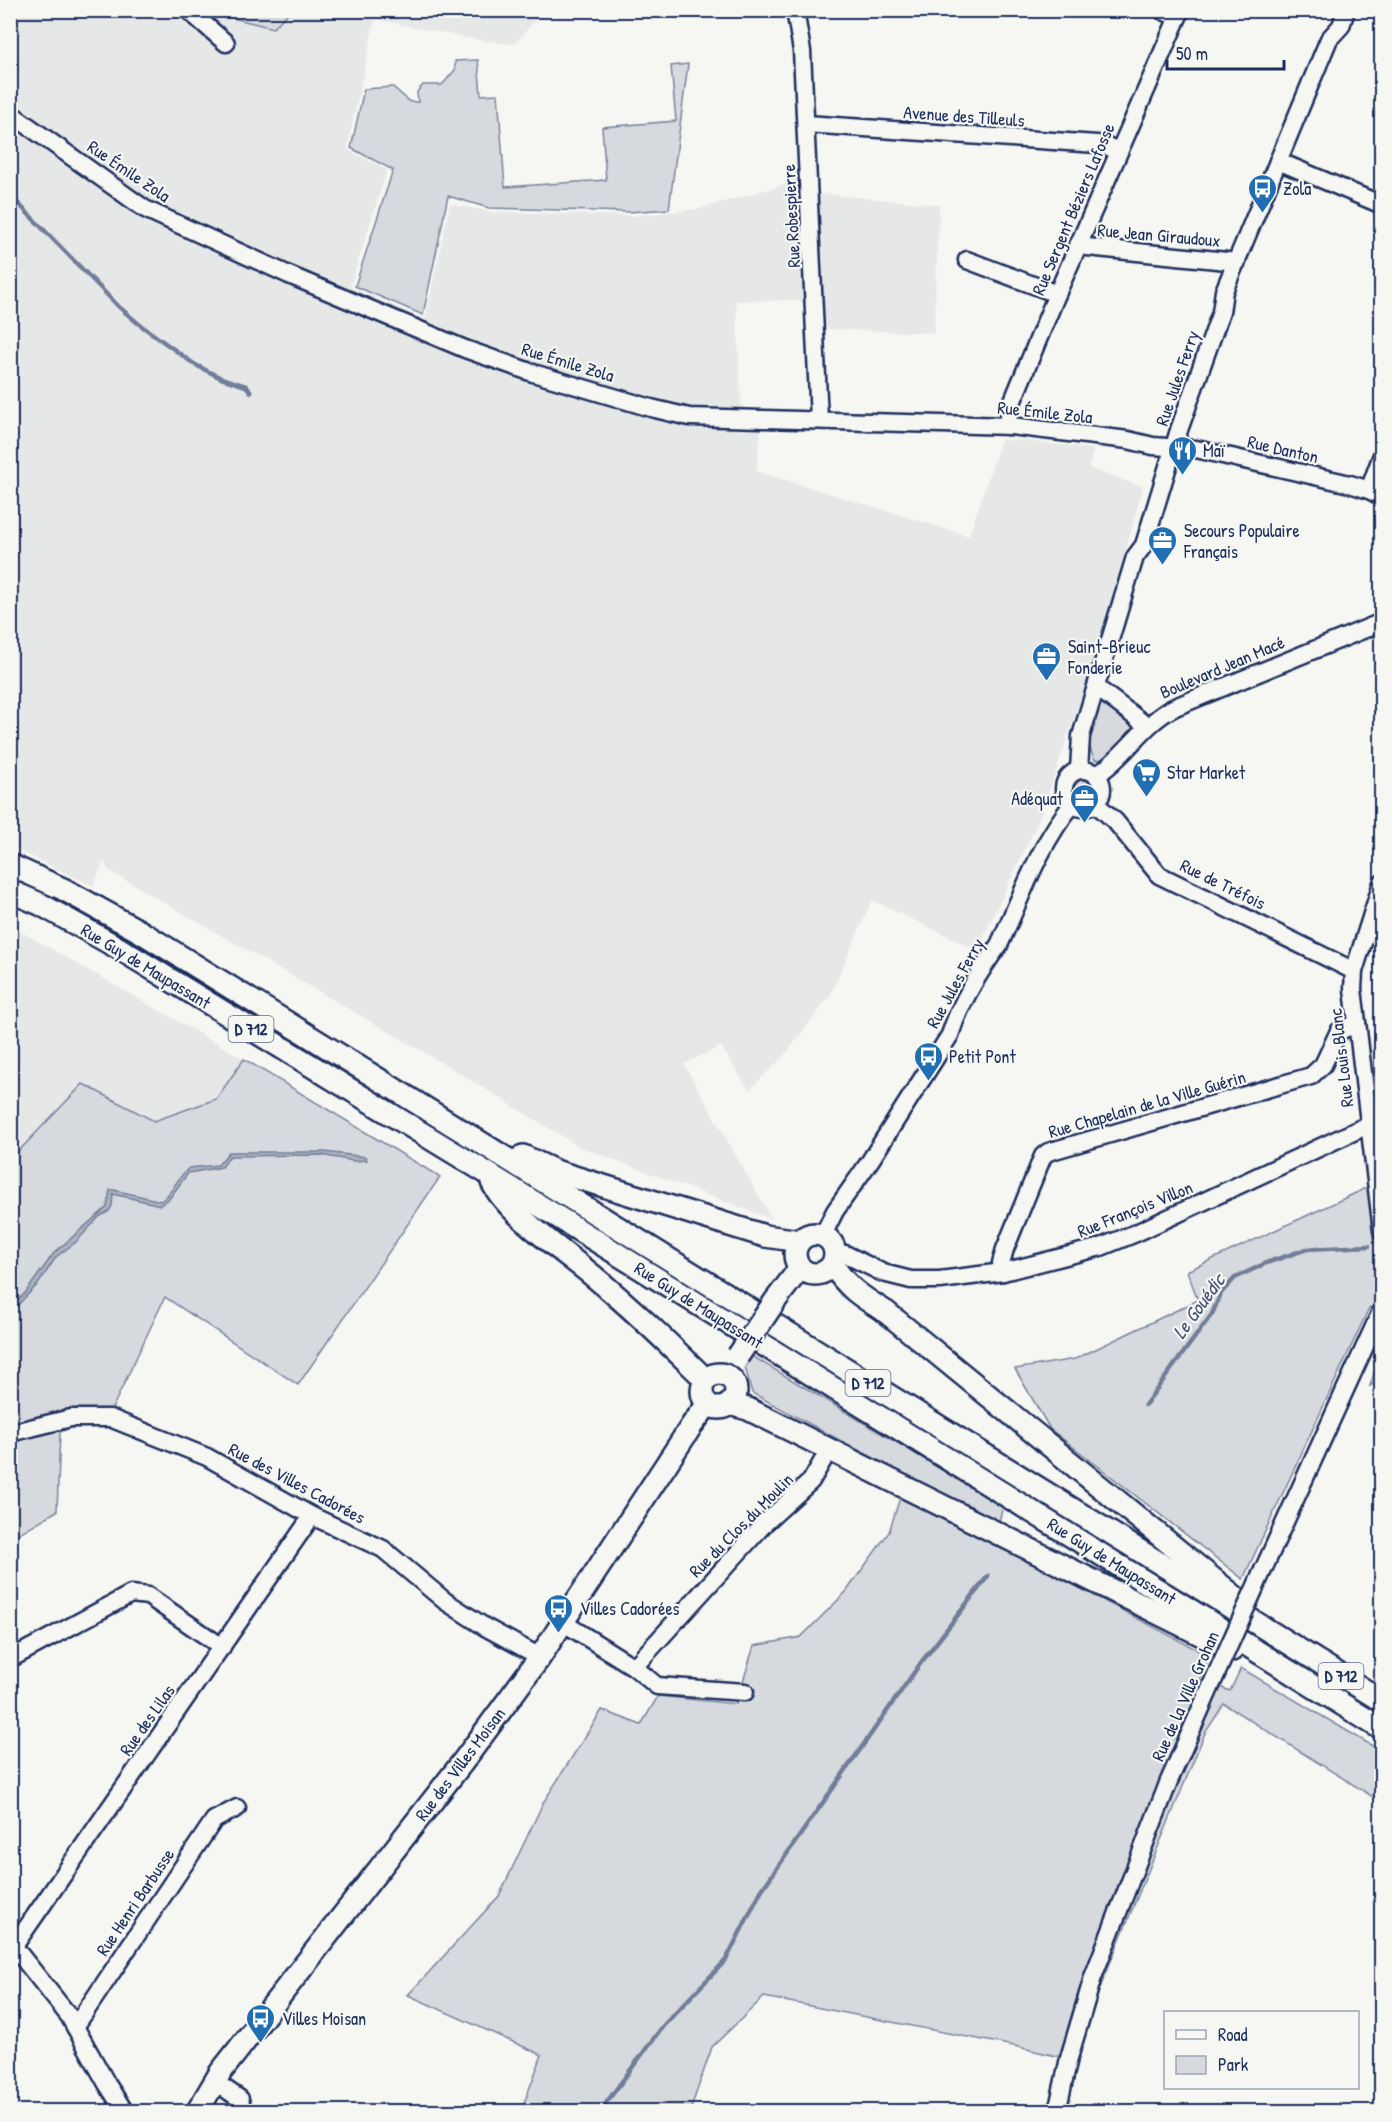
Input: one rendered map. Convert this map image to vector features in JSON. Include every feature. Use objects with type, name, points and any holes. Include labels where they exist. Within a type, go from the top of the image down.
[{"type":"main road","name":"Rue Guy de Maupassant","points":[[10,865],[63,889],[141,932],[1382,1701]]},
{"type":"main road","name":"Rue Guy de Maupassant","points":[[10,891],[40,904],[115,946],[488,1173],[1382,1729]]},
{"type":"main road","points":[[435,1115],[555,1171],[765,1236],[800,1241]]},
{"type":"main road","points":[[488,1173],[497,1193],[529,1223],[716,1378],[734,1383],[733,1400],[719,1408],[708,1404],[702,1395],[702,1390],[716,1378],[738,1356],[775,1300],[801,1268]]},
{"type":"main road","points":[[834,1259],[823,1273],[811,1274],[801,1268],[795,1258],[795,1251],[800,1241],[811,1234],[824,1235],[832,1242],[834,1259],[844,1282],[886,1312],[1301,1651]]},
{"type":"main road","name":"Rue des Villes Moisan","points":[[197,2112],[214,2081],[462,1763],[540,1657],[708,1404]]},
{"type":"main road","points":[[729,1404],[748,1408],[1346,1707]]},
{"type":"street","points":[[188,10],[226,43]]},
{"type":"street","name":"Rue Robespierre","points":[[795,10],[802,51],[819,420]]},
{"type":"street","points":[[1161,10],[1180,14]]},
{"type":"street","name":"Rue Jules Ferry","points":[[1079,770],[1081,736],[1135,557],[1144,545],[1173,447],[1221,312],[1224,291],[1329,39],[1341,26],[1347,10]]},
{"type":"street","name":"Rue Sergent Béziers Lafosse","points":[[1007,426],[1009,410],[1077,246],[1180,14]]},
{"type":"street","name":"Rue Émile Zola","points":[[10,112],[144,209],[289,275],[465,349],[533,373],[651,408],[689,417],[1007,426],[1173,447]]},
{"type":"street","name":"Avenue des Tilleuls","points":[[806,124],[1097,144],[1119,150]]},
{"type":"street","points":[[1278,162],[1382,205]]},
{"type":"street","name":"Rue Jean Giraudoux","points":[[1077,246],[1237,262]]},
{"type":"street","points":[[967,260],[1057,294]]},
{"type":"street","name":"Rue Danton","points":[[1173,447],[1196,449],[1375,493]]},
{"type":"street","points":[[1375,493],[1382,455]]},
{"type":"street","name":"Boulevard Jean Macé","points":[[1097,775],[1109,767],[1160,714],[1382,622]]},
{"type":"street","points":[[1096,687],[1147,726]]},
{"type":"street","points":[[1079,770],[1097,775],[1102,786],[1102,793],[1096,804],[1084,809],[1067,801],[1063,788],[1068,776],[1079,770]]},
{"type":"street","name":"Rue de Tréfois","points":[[1096,804],[1115,822],[1159,875],[1354,971]]},
{"type":"street","name":"Rue Jules Ferry","points":[[824,1235],[835,1211],[870,1161],[950,1035],[956,1017],[999,945],[1056,825],[1072,805]]},
{"type":"street","name":"Rue Louis Blanc","points":[[1382,883],[1354,971],[1353,989],[1382,1231]]},
{"type":"street","name":"Rue Chapelain de la Ville Guérin","points":[[1003,1272],[1001,1263],[1005,1249],[1043,1156],[1048,1152],[1311,1076],[1323,1065],[1339,1031],[1357,1024]]},
{"type":"street","name":"Rue François Villon","points":[[834,1259],[845,1254],[883,1273],[911,1280],[940,1280],[1003,1272],[1101,1247],[1136,1233],[1368,1125]]},
{"type":"street","name":"Rue de la Ville Grohan","points":[[1057,2112],[1069,2058],[1093,1977],[1169,1782],[1382,1309]]},
{"type":"street","name":"Rue des Villes Cadorées","points":[[10,1433],[71,1418],[110,1418],[207,1457],[312,1516],[383,1549],[446,1601],[540,1657]]},
{"type":"street","name":"Rue du Clos du Moulin","points":[[634,1667],[766,1522],[811,1481],[829,1450]]},
{"type":"street","name":"Rue des Lilas","points":[[12,1944],[312,1516]]},
{"type":"street","points":[[10,1659],[132,1594],[148,1596],[222,1647]]},
{"type":"street","points":[[564,1623],[634,1667],[657,1686],[745,1692]]},
{"type":"street","name":"Rue Henri Barbusse","points":[[75,2027],[214,1820],[237,1808]]},
{"type":"street","points":[[12,1944],[69,2016],[124,2112]]},
{"type":"street","points":[[214,2081],[240,2099],[243,2112]]},
{"type":"shaded area","points":[[10,11],[204,11],[273,28],[290,11],[564,11],[541,14],[515,43],[511,44],[467,38],[375,19],[347,149],[387,170],[350,287],[425,320],[450,204],[492,212],[633,216],[699,209],[787,184],[795,178],[796,197],[824,194],[939,205],[934,333],[829,329],[800,300],[736,301],[741,404],[761,427],[756,471],[969,536],[1001,440],[1094,449],[1089,468],[1143,487],[1099,646],[1040,817],[977,950],[872,900],[830,996],[783,1057],[749,1090],[721,1046],[684,1064],[772,1219],[580,1147],[439,1061],[108,870],[104,861],[93,886],[11,847]]},
{"type":"shaded area","points":[[11,926],[244,1059],[216,1099],[154,1121],[83,1085],[11,1159]]},
{"type":"shaded area","points":[[229,1152],[324,1152],[366,1157],[367,1160],[354,1161],[321,1155],[230,1156],[222,1167],[188,1173],[169,1199],[160,1205],[113,1194],[109,1211],[99,1217],[76,1242],[56,1257],[39,1283],[11,1312],[11,1307],[26,1292],[54,1253],[107,1207],[110,1190],[161,1201],[189,1168],[218,1165]]},
{"type":"green space","points":[[204,11],[290,11],[273,28]]},
{"type":"green space","points":[[478,60],[481,95],[498,94],[505,187],[606,180],[602,127],[676,121],[671,66],[688,64],[669,209],[628,212],[489,208],[448,196],[423,315],[355,286],[393,170],[351,148],[364,89],[393,87],[410,102],[418,102],[417,92],[423,85],[442,85],[455,70],[455,61]]},
{"type":"green space","points":[[1103,700],[1131,720],[1134,730],[1105,759],[1095,760],[1091,752],[1089,737]]},
{"type":"green space","points":[[1083,780],[1089,783],[1092,789],[1089,795],[1083,798],[1077,795],[1074,789],[1077,783]]},
{"type":"green space","points":[[244,1059],[440,1177],[298,1385],[165,1297],[111,1411],[60,1432],[57,1511],[11,1538],[11,1159],[83,1084],[154,1121],[216,1099]]},
{"type":"green space","points":[[1381,1179],[1381,1303],[1369,1308],[1243,1579],[1050,1429],[1015,1369],[1075,1359],[1198,1300],[1187,1271],[1358,1192]]},
{"type":"green space","points":[[1381,1351],[1381,1380],[1370,1386]]},
{"type":"green space","points":[[752,1356],[1003,1506],[994,1543],[1209,1656],[1200,1679],[1230,1691],[1241,1668],[1381,1751],[1381,1802],[1224,1704],[1205,1733],[1099,1990],[1077,2061],[1014,2046],[764,1997],[712,2047],[690,2111],[521,2111],[542,2055],[408,1995],[499,1896],[543,1803],[602,1710],[641,1725],[658,1696],[736,1704],[754,1646],[801,1637],[846,1592],[889,1532],[907,1476],[752,1393],[745,1367]]},
{"type":"waterway","points":[[10,195],[119,307],[139,324],[194,364],[221,378],[246,386],[251,392]]},
{"type":"waterway","name":"Le Gouédic","points":[[1145,1405],[1212,1314],[1221,1293],[1235,1278],[1266,1263],[1307,1249],[1369,1246]]},
{"type":"waterway","points":[[604,2112],[606,2103],[663,2026],[726,1960],[761,1891],[920,1664],[988,1576]]},
{"type":"place","name":"Zola","points":[[1262,214]]},
{"type":"place","name":"Maï","points":[[1182,476]]},
{"type":"place","name":"Secours Populaire Français","points":[[1163,566]]},
{"type":"place","name":"Saint-Brieuc Fonderie","points":[[1047,682]]},
{"type":"place","name":"Star Market","points":[[1146,798]]},
{"type":"place","name":"Adéquat","points":[[1084,824]]},
{"type":"place","name":"Petit Pont","points":[[928,1082]]},
{"type":"place","name":"Villes Cadorées","points":[[559,1634]]},
{"type":"place","name":"Villes Moisan","points":[[261,2044]]}]
